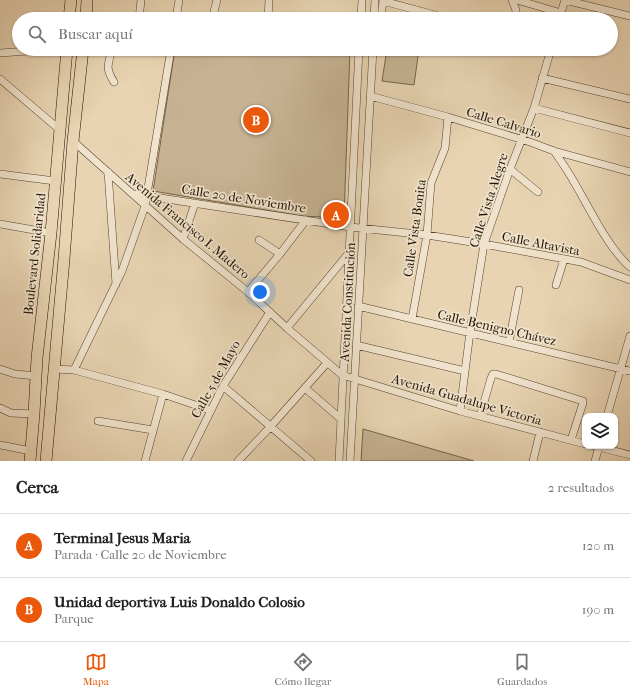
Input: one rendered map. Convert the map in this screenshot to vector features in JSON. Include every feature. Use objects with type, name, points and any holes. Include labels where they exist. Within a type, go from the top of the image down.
[{"type":"main road","points":[[70,12],[71,0]]},
{"type":"main road","points":[[86,12],[87,0]]},
{"type":"main road","name":"Boulevard Solidaridad","points":[[30,456],[36,376],[51,233],[66,56]]},
{"type":"main road","points":[[46,461],[73,141],[82,56]]},
{"type":"street","points":[[139,12],[141,0]]},
{"type":"street","points":[[177,12],[179,0]]},
{"type":"street","points":[[214,12],[217,0]]},
{"type":"street","points":[[268,12],[269,0]]},
{"type":"street","points":[[361,12],[362,0]]},
{"type":"street","points":[[374,12],[375,0]]},
{"type":"street","points":[[382,12],[383,0],[425,12]]},
{"type":"street","points":[[512,0],[516,12]]},
{"type":"street","points":[[517,0],[549,12]]},
{"type":"street","points":[[561,12],[565,0],[614,12]]},
{"type":"street","points":[[618,13],[630,16]]},
{"type":"street","points":[[0,54],[12,53]]},
{"type":"street","points":[[110,56],[107,68],[108,73],[114,82]]},
{"type":"street","points":[[74,370],[122,271],[145,206],[170,56]]},
{"type":"street","name":"Avenida Constitución","points":[[339,461],[359,56]]},
{"type":"street","name":"Avenida Constitución","points":[[350,461],[373,56]]},
{"type":"street","name":"Calle Vista Alegre","points":[[460,411],[470,332],[484,244],[510,169],[534,108],[549,56]]},
{"type":"street","points":[[542,78],[630,99]]},
{"type":"street","points":[[0,79],[60,130]]},
{"type":"street","name":"Calle Calvario","points":[[370,96],[448,117],[554,151],[630,172]]},
{"type":"street","points":[[534,108],[630,133]]},
{"type":"street","name":"Calle Vista Bonita","points":[[412,319],[427,235],[431,183],[445,148],[448,117]]},
{"type":"street","name":"Avenida Francisco I. Madero","points":[[73,141],[134,194],[145,206],[248,292],[342,375]]},
{"type":"street","points":[[554,151],[610,243],[624,262],[630,267]]},
{"type":"street","points":[[510,169],[538,192]]},
{"type":"street","points":[[108,172],[116,284]]},
{"type":"street","points":[[0,174],[55,181]]},
{"type":"street","name":"Calle 20 de Noviembre","points":[[134,194],[350,226]]},
{"type":"street","points":[[183,239],[196,203]]},
{"type":"street","points":[[248,292],[306,220]]},
{"type":"street","points":[[0,224],[51,233]]},
{"type":"street","name":"Calle Altavista","points":[[350,226],[427,235],[580,262],[630,280]]},
{"type":"street","points":[[260,240],[280,254]]},
{"type":"street","points":[[287,328],[348,254]]},
{"type":"street","points":[[556,285],[564,259]]},
{"type":"street","points":[[509,342],[519,290]]},
{"type":"street","name":"Calle Benigno Chávez","points":[[358,306],[630,371]]},
{"type":"street","name":"Calle 5 de Mayo","points":[[186,461],[223,386],[270,312]]},
{"type":"street","points":[[609,413],[630,336]]},
{"type":"street","points":[[356,346],[465,371]]},
{"type":"street","points":[[238,461],[327,363]]},
{"type":"street","points":[[0,368],[15,374],[36,376]]},
{"type":"street","points":[[54,368],[74,370],[163,394],[210,410]]},
{"type":"street","points":[[480,416],[491,378],[493,374],[496,374],[583,401],[570,440]]},
{"type":"street","name":"Avenida Guadalupe Victoria","points":[[342,375],[460,411],[582,443]]},
{"type":"street","points":[[223,386],[311,461]]},
{"type":"street","points":[[305,388],[341,419]]},
{"type":"street","points":[[145,461],[163,394]]},
{"type":"street","points":[[0,408],[11,413],[34,414]]},
{"type":"street","points":[[98,421],[153,430]]},
{"type":"street","points":[[533,461],[540,432]]},
{"type":"street","points":[[0,445],[30,456]]},
{"type":"street","points":[[595,461],[597,449]]},
{"type":"street","points":[[608,449],[630,455]]},
{"type":"shaded area","points":[[174,56],[350,56],[344,218],[301,216],[153,191]]},
{"type":"shaded area","points":[[386,56],[418,56],[414,85],[382,81]]},
{"type":"shaded area","points":[[363,429],[474,461],[361,461]]},
{"type":"place","name":"Unidad deportiva Luis Donaldo Colosio","points":[[256,120]]},
{"type":"place","name":"Terminal Jesus Maria","points":[[336,215]]}]
